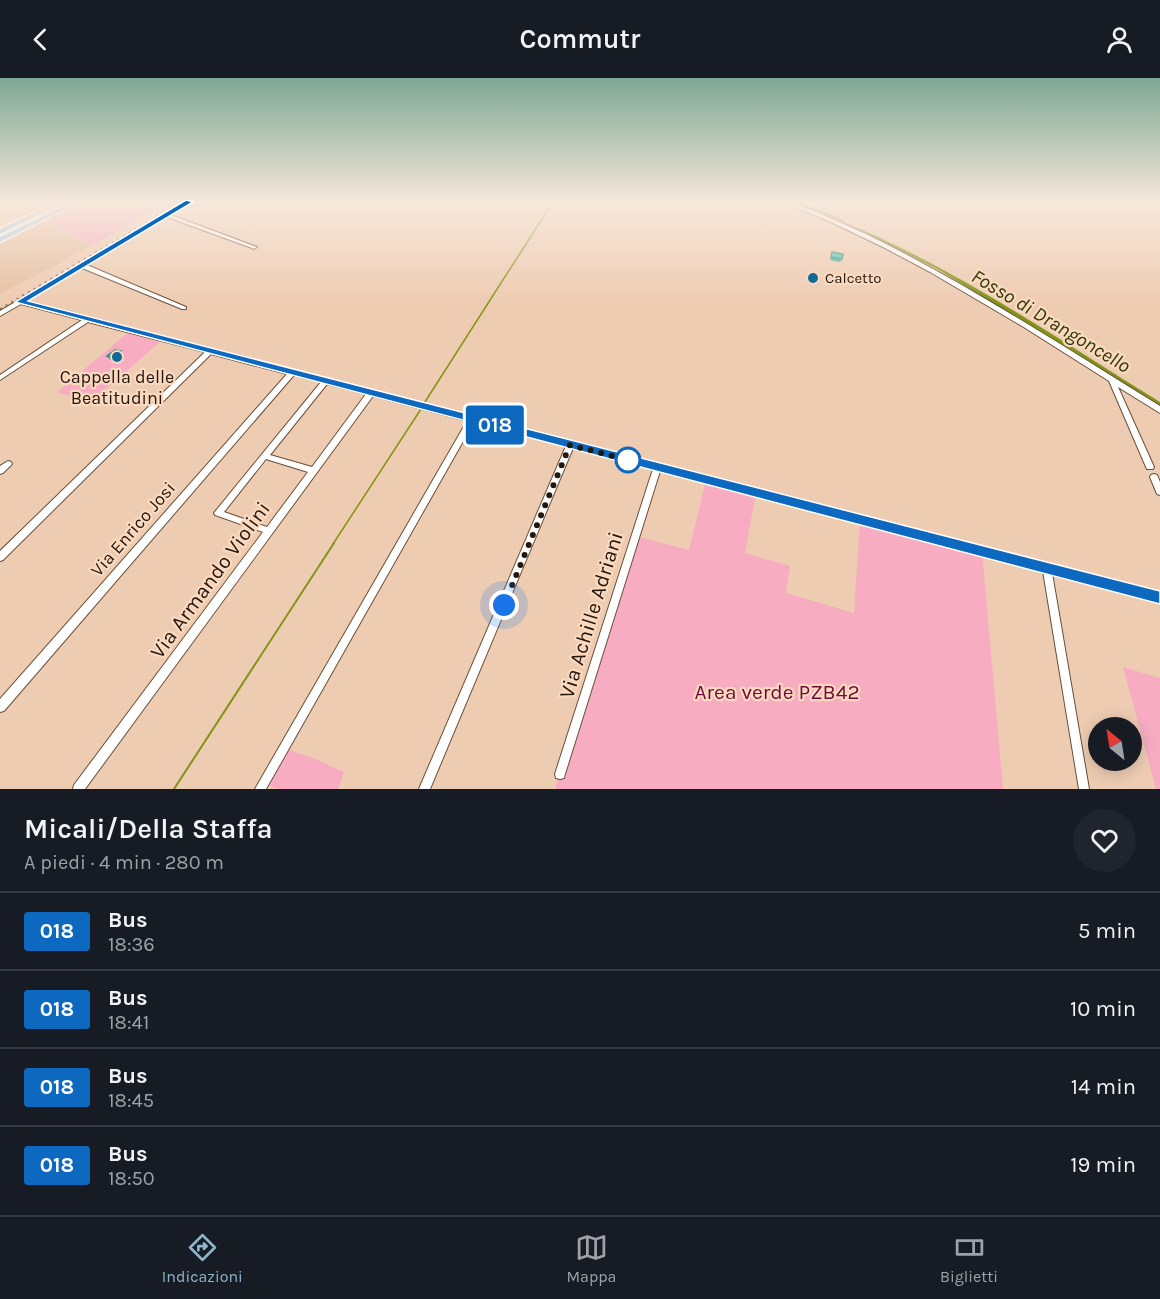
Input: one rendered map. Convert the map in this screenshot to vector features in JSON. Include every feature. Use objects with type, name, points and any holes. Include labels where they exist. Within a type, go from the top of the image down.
[{"type":"street","points":[[0,314],[132,235]]},
{"type":"street","points":[[221,235],[254,247]]},
{"type":"street","points":[[866,235],[910,257],[1160,410]]},
{"type":"street","points":[[81,266],[184,308]]},
{"type":"street","points":[[20,302],[1160,597]]},
{"type":"street","points":[[0,378],[86,320]]},
{"type":"street","points":[[0,557],[209,352]]},
{"type":"street","name":"Via Enrico Josi","points":[[0,707],[292,373]]},
{"type":"street","points":[[1112,380],[1150,468]]},
{"type":"street","points":[[269,531],[218,513],[325,382]]},
{"type":"street","name":"Via Armando Violini","points":[[78,789],[371,393]]},
{"type":"street","points":[[260,789],[472,419]]},
{"type":"street","points":[[424,789],[570,445]]},
{"type":"street","points":[[265,456],[313,471]]},
{"type":"street","points":[[0,471],[4,464]]},
{"type":"street","name":"Via Achille Adriani","points":[[560,774],[657,468]]},
{"type":"street","points":[[1154,477],[1160,492]]},
{"type":"street","points":[[1047,568],[1084,789]]},
{"type":"shaded area","points":[[14,235],[74,235],[92,246],[0,294],[0,242]]},
{"type":"shaded area","points":[[870,235],[886,240],[966,283],[1044,329],[1160,402],[1160,405],[937,269]]},
{"type":"green space","points":[[74,235],[111,235],[92,246]]},
{"type":"green space","points":[[130,331],[162,340],[91,402],[57,392]]},
{"type":"green space","name":"Area verde PZB42","points":[[706,480],[756,493],[745,553],[790,566],[786,593],[854,613],[860,520],[982,551],[1003,789],[555,789],[635,536],[689,550]]},
{"type":"green space","points":[[1123,667],[1160,678],[1160,789],[1156,789],[1142,737],[1142,717],[1137,717]]},
{"type":"green space","points":[[283,748],[344,772],[338,789],[277,789],[263,783]]},
{"type":"building","points":[[832,252],[843,254],[842,259],[831,257]]},
{"type":"building","points":[[115,350],[121,351],[113,358],[107,356]]},
{"type":"waterway","points":[[423,405],[532,235]]},
{"type":"waterway","points":[[333,544],[421,409]]},
{"type":"waterway","points":[[174,789],[334,543]]},
{"type":"railway","points":[[0,309],[125,235]]},
{"type":"bus line","name":"018","points":[[133,235],[20,302],[1160,597]]},
{"type":"place","name":"Calcetto","points":[[813,278]]},
{"type":"place","name":"Cappella delle Beatitudini","points":[[117,357]]},
{"type":"route","points":[[504,605],[570,445],[628,460]]},
{"type":"water label","name":"Fosso di Drangoncello","points":[[1051,321]]}]
